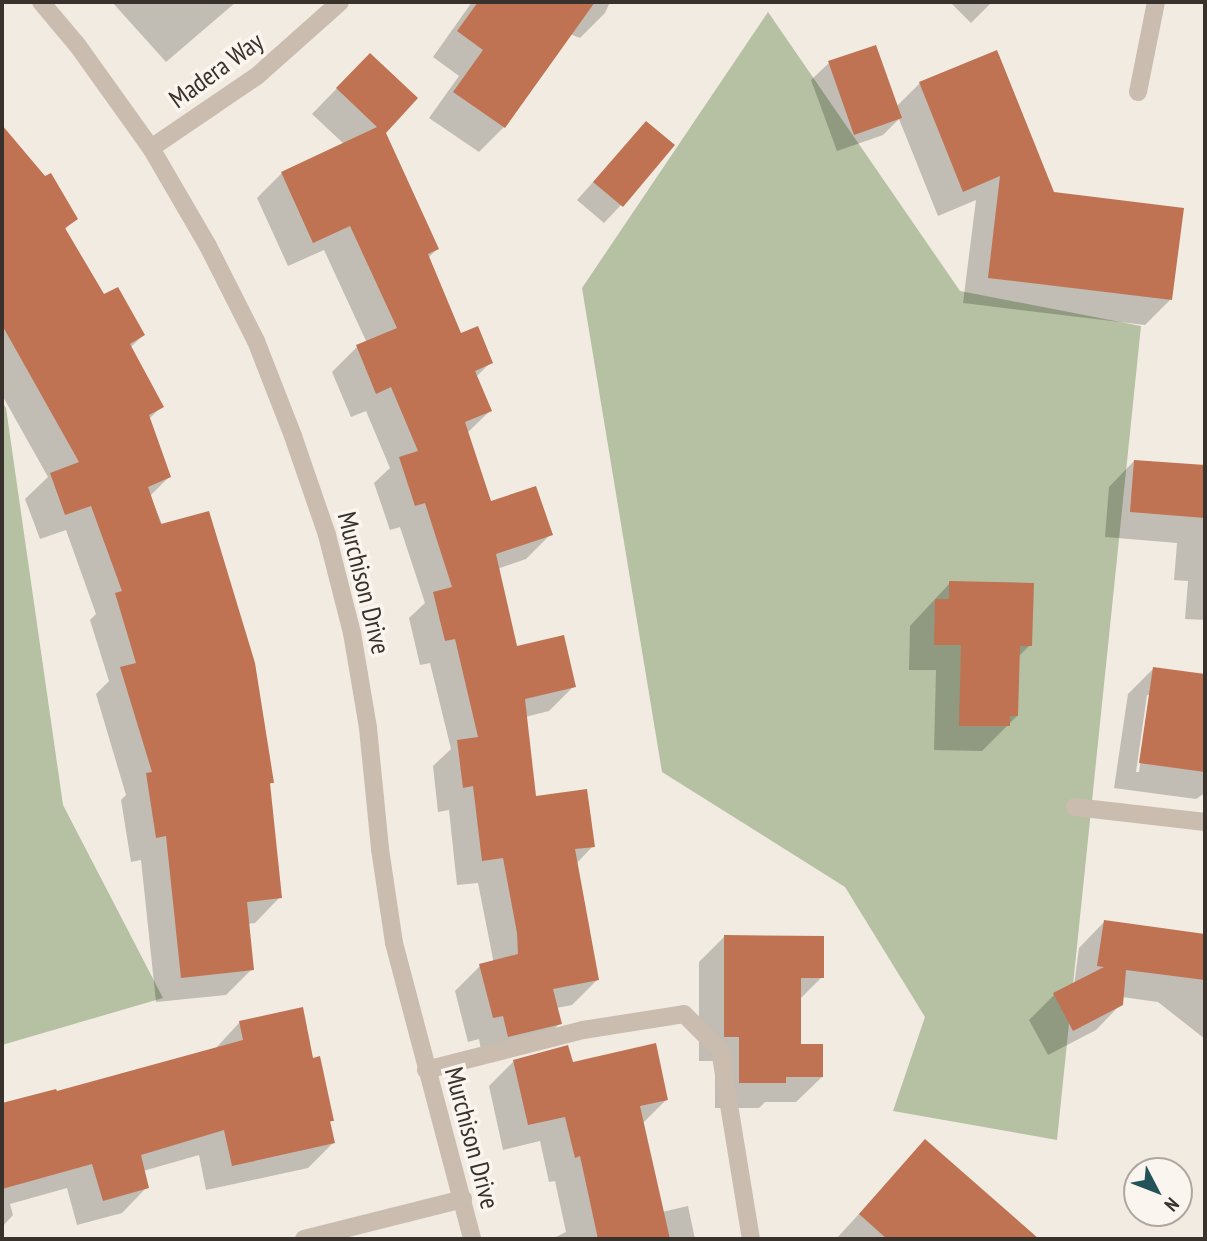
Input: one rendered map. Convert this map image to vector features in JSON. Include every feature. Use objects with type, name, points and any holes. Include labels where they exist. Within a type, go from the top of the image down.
[{"type":"street","name":"Murchison Drive","points":[[41,2],[78,46],[151,148],[208,246],[256,341],[327,535],[352,633],[368,728],[380,849],[394,943],[472,1239]]},
{"type":"street","name":"Madera Way","points":[[151,148],[257,76],[340,2]]},
{"type":"street","points":[[1138,92],[1156,2]]},
{"type":"street","points":[[1075,807],[1205,822]]},
{"type":"street","points":[[426,1070],[583,1030],[684,1014],[720,1049],[751,1239]]},
{"type":"street","points":[[304,1239],[463,1199]]},
{"type":"green space","points":[[768,12],[960,291],[1141,326],[1057,1140],[893,1111],[925,1017],[845,887],[662,772],[582,288]]},
{"type":"green space","points":[[2,402],[6,408],[63,805],[163,998],[2,1045]]},
{"type":"building","points":[[478,2],[595,2],[505,128],[453,92],[483,50],[457,31]]},
{"type":"building","points":[[876,45],[902,118],[854,135],[828,61]]},
{"type":"building","points":[[997,50],[1054,192],[1184,208],[1172,300],[988,278],[1000,176],[963,192],[919,82]]},
{"type":"building","points":[[370,53],[418,98],[386,133],[439,249],[428,254],[461,333],[478,326],[493,363],[475,371],[492,411],[465,422],[491,501],[536,486],[553,535],[496,554],[517,646],[564,635],[576,687],[525,699],[536,796],[587,789],[595,847],[575,849],[599,980],[553,989],[562,1024],[508,1037],[503,1016],[493,1018],[479,964],[518,954],[517,933],[503,858],[482,861],[473,786],[463,788],[457,740],[478,737],[455,639],[445,641],[433,592],[452,587],[425,503],[415,506],[399,457],[418,451],[391,387],[376,394],[356,345],[397,328],[350,226],[313,243],[281,172],[377,127],[336,88]]},
{"type":"building","points":[[646,121],[675,145],[623,207],[593,182]]},
{"type":"building","points":[[2,125],[45,176],[51,173],[78,219],[65,228],[104,294],[118,287],[145,335],[130,344],[164,407],[149,415],[171,477],[148,487],[161,524],[209,511],[255,663],[274,783],[270,783],[282,898],[247,902],[254,970],[181,978],[166,836],[156,838],[146,773],[152,772],[120,667],[136,663],[115,593],[122,591],[91,506],[65,515],[50,473],[79,462],[2,325]]},
{"type":"building","points":[[1134,460],[1205,465],[1205,518],[1130,512]]},
{"type":"building","points":[[949,581],[1034,583],[1032,646],[1020,646],[1018,716],[1010,716],[1010,726],[959,726],[961,645],[934,645],[935,599],[949,599]]},
{"type":"building","points":[[1153,667],[1205,674],[1205,772],[1139,763]]},
{"type":"building","points":[[1104,920],[1205,934],[1205,980],[1126,970],[1123,1005],[1073,1031],[1053,993],[1104,967],[1097,966]]},
{"type":"building","points":[[724,935],[824,936],[824,978],[801,978],[801,1044],[823,1044],[823,1077],[786,1077],[786,1083],[739,1083],[739,1037],[724,1037]]},
{"type":"building","points":[[303,1007],[313,1058],[320,1056],[334,1121],[330,1121],[335,1143],[232,1166],[224,1130],[141,1155],[149,1188],[103,1201],[92,1164],[2,1189],[2,1103],[56,1089],[57,1091],[243,1040],[239,1021]]},
{"type":"building","points":[[656,1043],[668,1100],[640,1106],[670,1239],[598,1239],[580,1156],[575,1158],[565,1117],[528,1125],[513,1060],[568,1045],[573,1062]]},
{"type":"building","points":[[925,1139],[1039,1239],[887,1239],[859,1214]]}]
